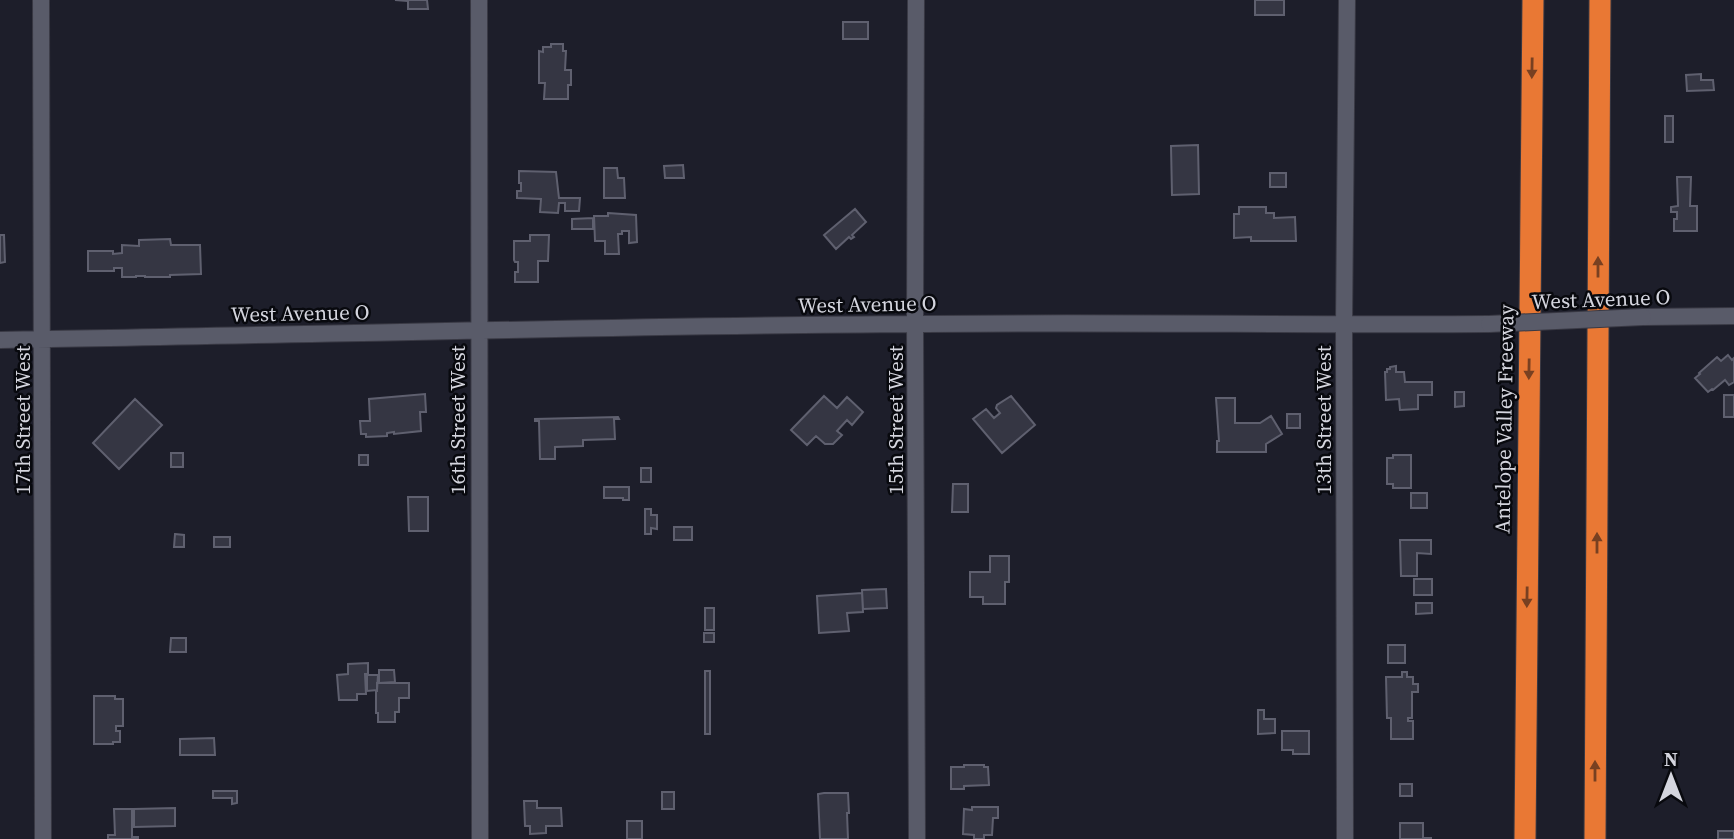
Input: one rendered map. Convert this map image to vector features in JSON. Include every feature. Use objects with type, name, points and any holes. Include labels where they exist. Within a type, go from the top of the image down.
[{"type":"highway","name":"Antelope Valley Freeway","points":[[1525,839],[1533,0]]},
{"type":"highway","points":[[1595,839],[1600,0]]},
{"type":"street","name":"17th Street West","points":[[41,0],[43,839]]},
{"type":"street","name":"16th Street West","points":[[478,0],[480,839]]},
{"type":"street","name":"15th Street West","points":[[916,0],[917,839]]},
{"type":"street","name":"13th Street West","points":[[1345,839],[1344,325],[1347,0]]},
{"type":"street","name":"West Avenue O","points":[[0,340],[915,324],[1489,324],[1734,316]]},
{"type":"building","points":[[395,0],[427,0],[428,9],[408,9],[408,1]]},
{"type":"building","points":[[1255,0],[1284,0],[1284,15],[1255,15]]},
{"type":"building","points":[[843,22],[868,22],[868,39],[843,39]]},
{"type":"building","points":[[551,44],[563,44],[563,51],[566,51],[565,70],[571,70],[568,99],[544,99],[545,83],[539,83],[539,51],[543,52],[543,47],[551,47]]},
{"type":"building","points":[[1701,74],[1701,80],[1713,80],[1714,90],[1687,91],[1686,75]]},
{"type":"building","points":[[1665,116],[1673,116],[1673,142],[1665,142]]},
{"type":"building","points":[[1198,145],[1199,194],[1172,195],[1171,146]]},
{"type":"building","points":[[683,165],[684,178],[665,178],[664,166]]},
{"type":"building","points":[[604,168],[617,168],[618,178],[624,178],[625,198],[604,198]]},
{"type":"building","points":[[519,171],[556,172],[559,198],[580,198],[579,211],[565,211],[565,203],[559,203],[558,213],[540,212],[541,199],[517,198],[517,191],[521,191]]},
{"type":"building","points":[[1270,173],[1286,173],[1286,187],[1270,187]]},
{"type":"building","points":[[1677,177],[1691,177],[1690,206],[1697,206],[1697,231],[1674,231],[1677,212],[1671,212],[1671,207],[1678,206]]},
{"type":"building","points":[[1239,207],[1266,207],[1266,213],[1274,213],[1274,218],[1295,217],[1296,241],[1251,241],[1251,237],[1234,238],[1234,214],[1239,214]]},
{"type":"building","points":[[855,209],[866,222],[852,235],[854,237],[849,237],[836,249],[824,235]]},
{"type":"building","points":[[608,213],[636,215],[637,242],[629,243],[629,231],[622,231],[622,234],[618,234],[619,254],[605,254],[605,241],[595,241],[594,216],[608,216]]},
{"type":"building","points":[[593,218],[593,229],[572,229],[572,219]]},
{"type":"building","points":[[0,235],[4,235],[5,262],[0,263]]},
{"type":"building","points":[[530,235],[549,235],[548,261],[538,261],[538,282],[515,282],[518,262],[514,260],[514,241],[530,241]]},
{"type":"building","points":[[170,239],[171,245],[200,245],[201,274],[122,277],[122,268],[114,268],[114,271],[88,271],[88,251],[122,253],[122,245],[139,246],[139,240]]},
{"type":"building","points":[[1728,355],[1732,360],[1734,358],[1734,382],[1729,385],[1725,380],[1708,392],[1695,378],[1717,357],[1721,361]]},
{"type":"building","points":[[1396,366],[1396,372],[1404,372],[1405,382],[1432,382],[1432,395],[1418,395],[1418,409],[1400,410],[1399,399],[1386,400],[1385,372]]},
{"type":"building","points":[[1455,392],[1464,392],[1464,406],[1455,407]]},
{"type":"building","points":[[425,394],[426,412],[420,412],[421,431],[387,433],[387,436],[366,437],[366,434],[361,434],[360,421],[370,421],[369,399]]},
{"type":"building","points":[[1724,395],[1734,395],[1734,417],[1724,417]]},
{"type":"building","points":[[824,396],[837,408],[847,397],[863,412],[852,425],[847,420],[837,431],[842,435],[833,444],[825,444],[816,436],[807,445],[791,430]]},
{"type":"building","points":[[1011,396],[1035,425],[1002,453],[973,419],[986,409],[994,418],[1000,413],[997,405]]},
{"type":"building","points":[[1216,398],[1235,398],[1235,423],[1260,423],[1271,416],[1282,434],[1266,444],[1266,452],[1217,452],[1219,441]]},
{"type":"building","points":[[135,399],[162,425],[119,469],[93,443]]},
{"type":"building","points":[[1287,414],[1300,414],[1300,428],[1287,428]]},
{"type":"building","points":[[618,417],[619,419],[614,419],[615,439],[583,440],[583,446],[555,447],[555,459],[540,459],[539,421],[535,419]]},
{"type":"building","points":[[171,453],[183,453],[183,467],[171,467]]},
{"type":"building","points":[[359,455],[368,455],[368,465],[359,465]]},
{"type":"building","points":[[1393,455],[1411,455],[1411,488],[1393,488],[1393,484],[1387,484],[1387,458],[1393,458]]},
{"type":"building","points":[[641,468],[651,468],[651,482],[641,482]]},
{"type":"building","points":[[953,484],[968,484],[968,512],[952,512]]},
{"type":"building","points":[[604,487],[629,487],[629,500],[604,498]]},
{"type":"building","points":[[1411,493],[1427,493],[1427,508],[1411,508]]},
{"type":"building","points":[[408,497],[428,497],[428,531],[409,531]]},
{"type":"building","points":[[645,509],[651,509],[651,515],[657,515],[657,529],[651,528],[651,534],[645,534]]},
{"type":"building","points":[[674,527],[692,527],[692,540],[674,540]]},
{"type":"building","points":[[175,534],[184,535],[184,547],[174,547]]},
{"type":"building","points":[[214,537],[230,537],[230,547],[214,547]]},
{"type":"building","points":[[1400,540],[1431,540],[1431,554],[1417,553],[1417,576],[1401,576]]},
{"type":"building","points":[[990,556],[1009,556],[1009,582],[1005,582],[1005,604],[983,604],[983,597],[970,597],[970,572],[990,572]]},
{"type":"building","points":[[1414,579],[1432,579],[1432,595],[1414,595]]},
{"type":"building","points":[[886,589],[887,608],[863,609],[862,590]]},
{"type":"building","points":[[862,593],[863,612],[847,613],[849,631],[819,633],[817,596]]},
{"type":"building","points":[[1416,603],[1432,603],[1432,613],[1416,614]]},
{"type":"building","points":[[705,608],[714,608],[714,630],[705,630]]},
{"type":"building","points":[[704,633],[714,633],[714,642],[704,642]]},
{"type":"building","points":[[171,638],[186,638],[186,652],[170,652]]},
{"type":"building","points":[[1388,645],[1405,645],[1405,663],[1388,663]]},
{"type":"building","points":[[368,663],[368,674],[365,674],[366,694],[357,694],[357,700],[339,700],[337,675],[348,674],[348,664]]},
{"type":"building","points":[[379,670],[394,670],[395,682],[379,683]]},
{"type":"building","points":[[705,671],[710,671],[710,734],[705,734]]},
{"type":"building","points":[[1402,672],[1407,672],[1407,677],[1413,677],[1413,684],[1418,684],[1418,692],[1412,692],[1412,718],[1408,718],[1408,721],[1413,721],[1413,739],[1391,739],[1391,718],[1387,718],[1386,677],[1402,677]]},
{"type":"building","points":[[367,675],[378,675],[377,690],[367,691]]},
{"type":"building","points":[[377,683],[409,683],[409,698],[399,698],[399,712],[395,712],[395,722],[378,722]]},
{"type":"building","points":[[94,696],[115,696],[115,699],[123,699],[123,726],[116,726],[116,731],[120,731],[120,742],[94,744]]},
{"type":"building","points":[[1258,710],[1264,710],[1264,719],[1275,719],[1275,733],[1258,734]]},
{"type":"building","points":[[1282,731],[1309,731],[1309,754],[1293,754],[1293,750],[1282,750]]},
{"type":"building","points":[[214,738],[215,755],[180,755],[180,739]]},
{"type":"building","points":[[951,767],[988,767],[989,785],[951,789]]},
{"type":"building","points":[[1400,784],[1412,784],[1412,796],[1400,796]]},
{"type":"building","points":[[213,791],[237,791],[237,803],[232,804],[232,798],[213,798]]},
{"type":"building","points":[[662,792],[674,792],[674,809],[662,809]]},
{"type":"building","points":[[848,793],[848,839],[820,839],[818,794]]},
{"type":"building","points":[[524,801],[537,801],[537,808],[561,808],[562,826],[546,826],[546,833],[530,834],[530,826],[525,826]]},
{"type":"building","points":[[972,807],[998,807],[998,818],[993,818],[992,835],[984,835],[984,839],[974,839],[974,835],[963,834],[964,809],[972,810]]},
{"type":"building","points":[[175,808],[175,826],[134,827],[134,809]]},
{"type":"building","points":[[114,809],[132,809],[132,837],[138,839],[108,839],[108,835],[115,835]]},
{"type":"building","points":[[627,821],[642,821],[642,839],[627,839]]},
{"type":"building","points":[[1400,823],[1423,823],[1423,838],[1431,839],[1400,839]]},
{"type":"building","points":[[1718,831],[1734,831],[1734,839],[1718,839]]}]
